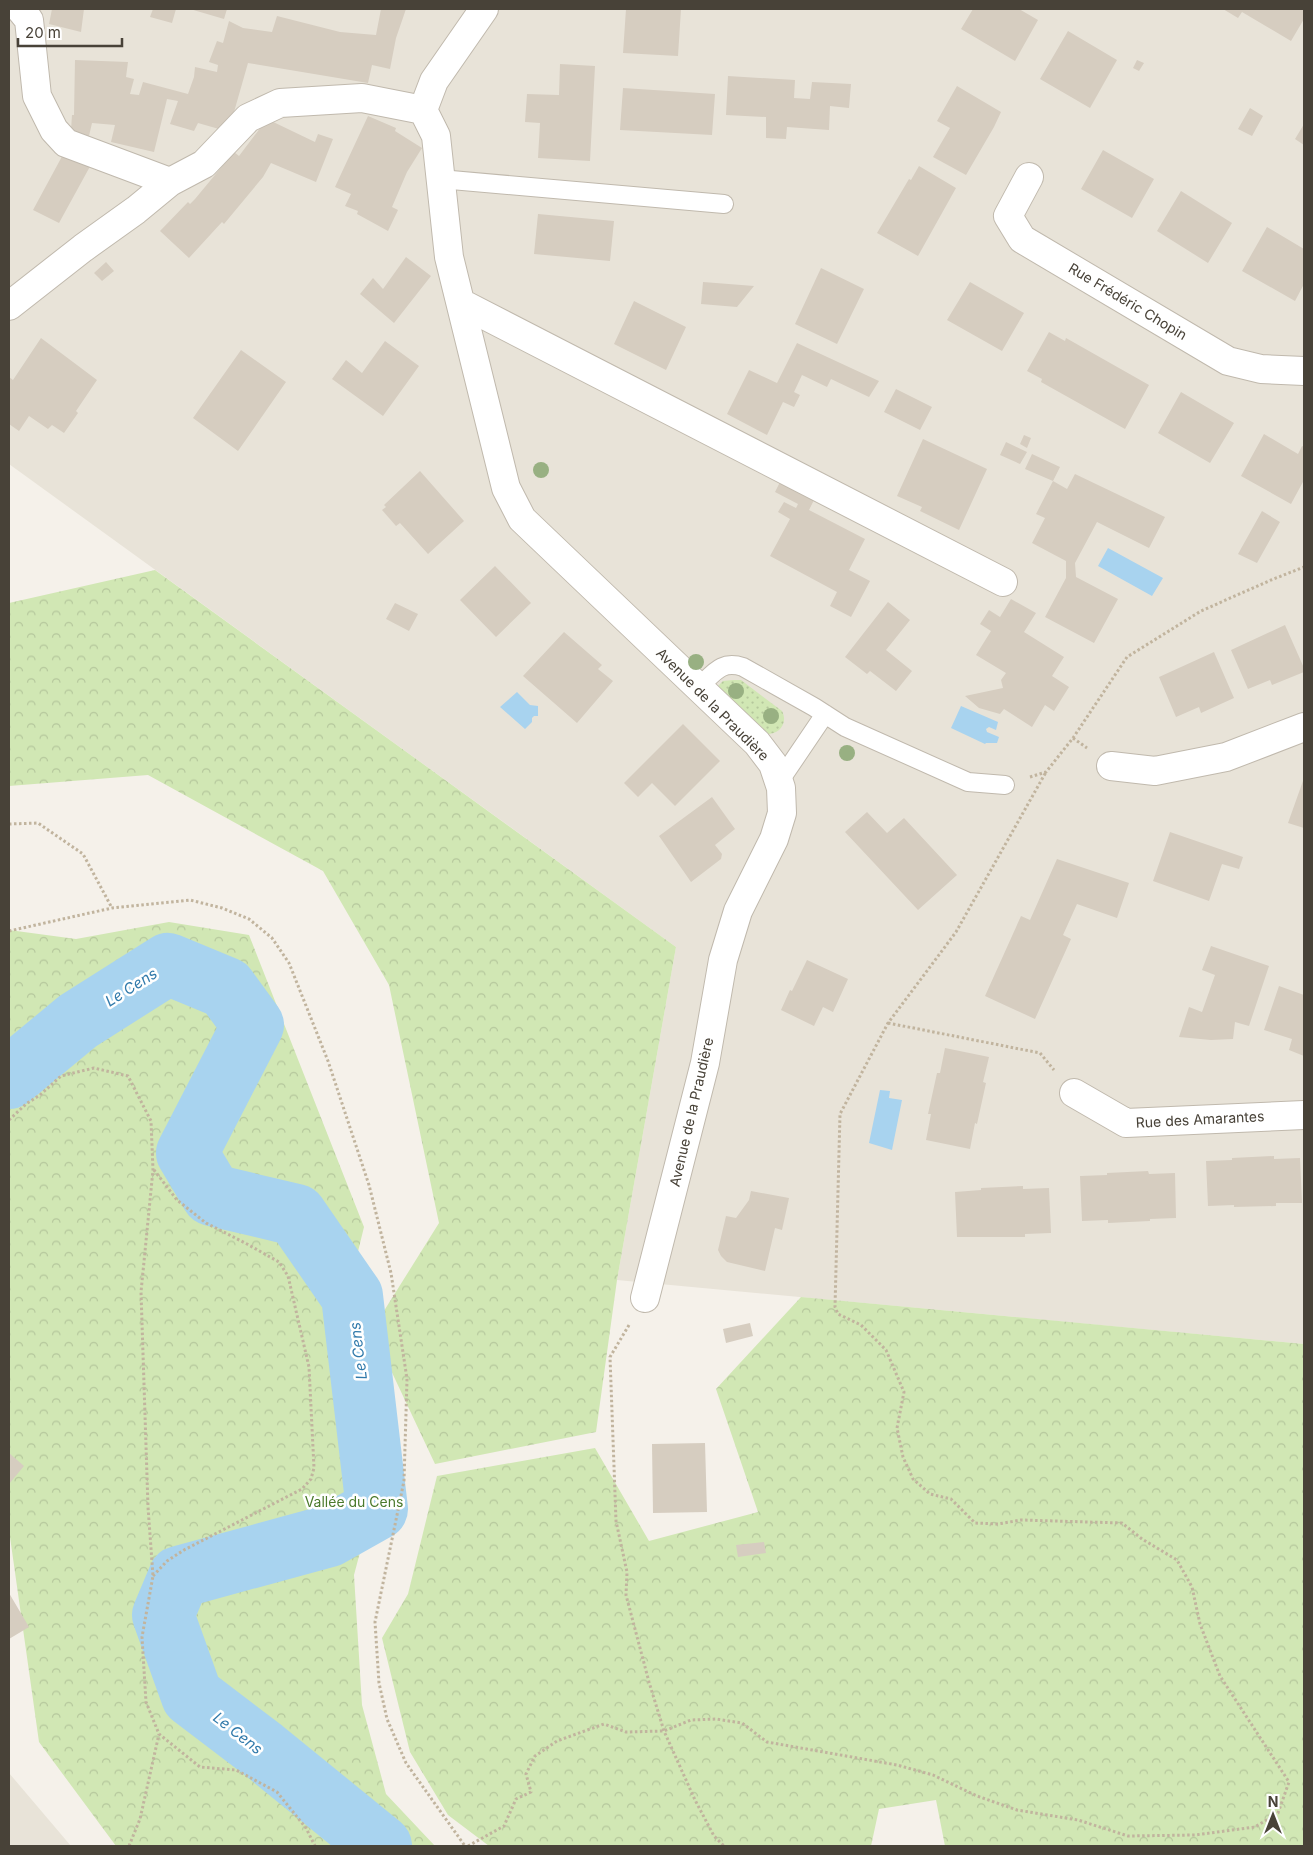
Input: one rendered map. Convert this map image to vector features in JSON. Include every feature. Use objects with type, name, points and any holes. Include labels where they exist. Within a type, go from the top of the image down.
[{"type":"street","points":[[20,9],[29,20],[37,96],[54,130],[66,143],[170,182]]},
{"type":"street","points":[[9,306],[170,182],[204,164],[248,118],[280,103],[362,98],[423,110],[434,81],[484,9]]},
{"type":"street","name":"Avenue de la Praudière","points":[[423,110],[436,136],[449,257],[506,488],[522,520],[757,743],[774,764],[779,782],[782,813],[774,839],[738,911],[723,960],[704,1063],[645,1298]]},
{"type":"street","name":"Rue Frédéric Chopin","points":[[1029,177],[1008,216],[1022,239],[1228,361],[1261,369],[1304,371]]},
{"type":"street","points":[[461,303],[1003,582]]},
{"type":"street","points":[[1111,766],[1155,771],[1226,757],[1304,727]]},
{"type":"street","name":"Rue des Amarantes","points":[[1074,1093],[1126,1123],[1304,1115]]},
{"type":"lane","points":[[440,179],[724,204]]},
{"type":"lane","points":[[699,687],[719,668],[733,664],[743,667],[845,727],[968,782],[1006,785]]},
{"type":"lane","points":[[779,782],[825,714]]},
{"type":"path","points":[[9,931],[112,908],[190,900],[222,908],[249,919],[272,938],[289,963],[328,1061],[369,1185],[391,1273],[407,1379],[404,1481],[375,1622],[379,1683],[387,1719],[406,1763],[466,1846],[504,1826],[516,1799],[531,1792],[526,1774],[535,1756],[557,1741],[604,1724],[626,1732],[664,1731],[691,1720],[716,1719],[742,1723],[767,1742],[897,1765],[933,1775],[978,1796],[1017,1810],[1078,1820],[1128,1836],[1195,1836],[1255,1827],[1278,1813],[1289,1782],[1220,1676],[1200,1624],[1192,1587],[1177,1560],[1142,1539],[1122,1523],[1021,1520],[998,1524],[975,1523],[952,1499],[930,1494],[913,1478],[903,1457],[897,1428],[904,1392],[886,1350],[861,1325],[838,1314],[835,1307],[840,1114],[888,1023],[956,932],[1046,772],[1073,738],[1127,657],[1201,611],[1304,567]]},
{"type":"path","points":[[1006,785],[1046,772]]},
{"type":"path","points":[[9,824],[38,823],[83,854],[112,908]]},
{"type":"path","points":[[888,1023],[1040,1053],[1074,1093]]},
{"type":"path","points":[[9,1120],[61,1076],[94,1068],[128,1076],[151,1121],[153,1170],[141,1292],[148,1508],[153,1576],[142,1637],[146,1702],[159,1734],[200,1767],[236,1770],[277,1792],[306,1828],[315,1846]]},
{"type":"path","points":[[153,1170],[177,1200],[206,1224],[279,1262],[288,1276],[309,1367],[314,1468],[311,1479],[302,1489],[184,1550],[166,1561],[153,1576]]},
{"type":"path","points":[[645,1298],[610,1357],[616,1521],[627,1572],[626,1595],[664,1731],[695,1800],[714,1836],[724,1846]]},
{"type":"path","points":[[129,1846],[140,1819],[159,1734]]},
{"type":"shaded area","points":[[9,9],[1304,9],[1304,1344],[617,1280],[676,947],[9,464]]},
{"type":"shaded area","points":[[9,1773],[71,1846],[9,1846]]},
{"type":"green space","points":[[155,570],[676,947],[617,1280],[596,1432],[435,1464],[372,1330],[439,1223],[389,985],[323,871],[148,775],[9,786],[9,603]]},
{"type":"green space","points":[[741,680],[782,711],[784,716],[783,725],[777,731],[764,734],[714,690],[723,681]]},
{"type":"green space","name":"Vallée du Cens","points":[[169,922],[249,935],[364,1227],[339,1329],[336,1367],[384,1462],[354,1575],[362,1705],[386,1794],[435,1846],[116,1846],[39,1742],[9,1530],[9,930],[76,939]]},
{"type":"green space","points":[[801,1297],[1304,1344],[1304,1846],[945,1846],[936,1800],[879,1809],[871,1846],[489,1846],[448,1815],[410,1752],[382,1638],[408,1594],[437,1476],[595,1448],[649,1541],[758,1512],[716,1389]]},
{"type":"water","points":[[1108,548],[1163,578],[1152,596],[1098,566]]},
{"type":"water","points":[[517,692],[530,705],[538,706],[538,716],[532,718],[532,722],[525,729],[500,707]]},
{"type":"water","points":[[961,706],[998,722],[996,730],[989,727],[986,729],[987,732],[999,737],[997,743],[985,744],[951,728]]},
{"type":"water","points":[[880,1090],[890,1091],[889,1098],[902,1100],[892,1150],[869,1143]]},
{"type":"building","points":[[52,9],[84,9],[81,32],[49,24]]},
{"type":"building","points":[[153,9],[176,9],[172,23],[150,17]]},
{"type":"building","points":[[190,9],[227,9],[224,19]]},
{"type":"building","points":[[381,9],[406,9],[396,38],[390,69],[372,65],[368,83],[248,63],[234,112],[219,129],[198,123],[194,131],[170,124],[178,101],[167,99],[154,152],[111,142],[115,125],[92,123],[89,136],[71,130],[72,115],[74,115],[75,60],[128,62],[126,77],[134,79],[130,94],[139,95],[143,82],[188,94],[194,77],[195,67],[217,72],[218,65],[209,62],[217,41],[223,43],[229,21],[243,28],[272,32],[277,16],[340,32],[376,35]]},
{"type":"building","points":[[626,9],[681,9],[678,56],[623,53]]},
{"type":"building","points":[[973,9],[1019,9],[1038,20],[1015,61],[961,29]]},
{"type":"building","points":[[1223,9],[1304,9],[1304,19],[1291,41],[1242,12],[1238,18]]},
{"type":"building","points":[[1068,31],[1117,60],[1090,108],[1040,79]]},
{"type":"building","points":[[1137,60],[1144,63],[1139,71],[1133,68]]},
{"type":"building","points":[[560,64],[595,66],[590,161],[538,158],[540,123],[525,122],[527,94],[559,95]]},
{"type":"building","points":[[728,76],[795,80],[794,98],[810,99],[812,82],[851,84],[849,108],[830,106],[829,130],[787,127],[786,139],[766,138],[766,117],[726,115]]},
{"type":"building","points":[[957,86],[1001,112],[966,175],[933,157],[950,128],[937,121]]},
{"type":"building","points":[[623,88],[715,94],[712,135],[620,130]]},
{"type":"building","points":[[1250,108],[1263,116],[1252,136],[1238,129]]},
{"type":"building","points":[[368,116],[396,128],[395,131],[422,148],[407,172],[392,207],[398,210],[388,231],[357,214],[358,211],[345,206],[351,194],[335,187]]},
{"type":"building","points":[[267,119],[315,142],[318,134],[333,139],[316,182],[271,163],[263,177],[224,224],[222,222],[189,258],[160,231],[188,202],[190,204],[195,199],[234,152],[239,156]]},
{"type":"building","points":[[1304,124],[1304,145],[1295,139]]},
{"type":"building","points":[[66,149],[93,161],[59,223],[33,210]]},
{"type":"building","points":[[1103,150],[1154,179],[1132,218],[1081,189]]},
{"type":"building","points":[[919,166],[956,188],[918,256],[877,233],[909,179],[911,180]]},
{"type":"building","points":[[1181,191],[1232,223],[1208,263],[1157,231]]},
{"type":"building","points":[[538,214],[614,221],[610,261],[534,254]]},
{"type":"building","points":[[1267,227],[1304,249],[1304,284],[1295,301],[1242,271]]},
{"type":"building","points":[[406,257],[431,276],[394,323],[360,294],[373,278],[383,289]]},
{"type":"building","points":[[106,262],[114,271],[102,281],[94,273]]},
{"type":"building","points":[[821,268],[864,289],[837,344],[795,324]]},
{"type":"building","points":[[703,282],[754,286],[737,307],[701,304]]},
{"type":"building","points":[[970,282],[1024,313],[1002,351],[947,320]]},
{"type":"building","points":[[634,301],[686,327],[666,370],[614,344]]},
{"type":"building","points":[[1049,332],[1065,341],[1066,338],[1149,385],[1125,429],[1041,382],[1042,379],[1027,371]]},
{"type":"building","points":[[41,338],[97,380],[64,433],[52,425],[48,429],[29,416],[19,431],[9,424],[9,377],[13,380]]},
{"type":"building","points":[[385,341],[419,366],[383,416],[332,379],[346,360],[362,373]]},
{"type":"building","points":[[797,343],[879,381],[869,397],[831,379],[827,387],[802,375],[794,392],[800,395],[794,407],[783,402],[767,435],[727,414],[749,370],[777,383]]},
{"type":"building","points":[[241,350],[286,382],[238,451],[193,418]]},
{"type":"building","points":[[896,389],[932,407],[920,430],[884,412]]},
{"type":"building","points":[[1181,392],[1234,423],[1210,463],[1158,433]]},
{"type":"building","points":[[1264,434],[1298,454],[1302,446],[1304,447],[1304,480],[1291,504],[1241,476]]},
{"type":"building","points":[[1024,435],[1031,438],[1027,448],[1020,444]]},
{"type":"building","points":[[923,439],[987,469],[959,530],[920,511],[922,507],[897,496]]},
{"type":"building","points":[[1006,442],[1027,452],[1020,464],[1000,455]]},
{"type":"building","points":[[1032,454],[1060,467],[1053,481],[1025,469]]},
{"type":"building","points":[[420,471],[464,521],[428,554],[400,523],[396,526],[382,510],[386,507],[384,505]]},
{"type":"building","points":[[1075,474],[1165,517],[1149,548],[1097,522],[1075,563],[1076,577],[1118,599],[1094,643],[1045,617],[1066,578],[1066,561],[1032,543],[1045,518],[1036,514],[1053,481],[1067,489]]},
{"type":"building","points":[[782,478],[816,496],[809,510],[865,539],[849,570],[870,581],[851,617],[830,606],[837,592],[770,556],[790,519],[778,512],[784,502],[796,508],[798,504],[775,492]]},
{"type":"building","points":[[1262,511],[1280,522],[1257,563],[1238,554]]},
{"type":"building","points":[[495,566],[531,603],[496,637],[460,600]]},
{"type":"building","points":[[1011,599],[1036,613],[1024,632],[1064,657],[1052,676],[1069,687],[1054,711],[1045,705],[1032,727],[1004,709],[1000,714],[979,708],[965,696],[1003,688],[1001,680],[1006,673],[976,655],[991,631],[980,624],[989,610],[1000,617]]},
{"type":"building","points":[[888,602],[910,620],[886,650],[912,671],[896,691],[870,671],[867,674],[845,657]]},
{"type":"building","points":[[395,603],[418,614],[409,631],[386,619]]},
{"type":"building","points":[[1285,625],[1304,672],[1272,685],[1270,680],[1248,689],[1231,650]]},
{"type":"building","points":[[564,632],[602,665],[598,669],[613,681],[577,723],[523,676]]},
{"type":"building","points":[[1214,652],[1234,698],[1201,713],[1199,707],[1176,717],[1159,677]]},
{"type":"building","points":[[683,724],[720,761],[675,806],[652,783],[638,797],[624,783]]},
{"type":"building","points":[[1304,778],[1304,828],[1288,823]]},
{"type":"building","points":[[712,797],[735,829],[715,845],[722,854],[721,859],[691,882],[659,836]]},
{"type":"building","points":[[867,812],[887,833],[904,818],[957,875],[918,910],[845,832]]},
{"type":"building","points":[[1170,832],[1243,857],[1239,869],[1222,864],[1209,901],[1153,881]]},
{"type":"building","points":[[1057,859],[1129,883],[1117,918],[1077,904],[1063,935],[1071,939],[1035,1019],[985,996],[1021,916],[1030,920]]},
{"type":"building","points":[[1211,946],[1269,966],[1249,1026],[1235,1022],[1233,1039],[1211,1040],[1179,1037],[1189,1007],[1202,1012],[1215,975],[1202,970]]},
{"type":"building","points":[[807,960],[848,979],[833,1012],[823,1007],[814,1026],[781,1010]]},
{"type":"building","points":[[1279,986],[1304,995],[1304,1056],[1289,1050],[1292,1039],[1264,1030]]},
{"type":"building","points":[[945,1048],[989,1057],[983,1082],[986,1083],[970,1149],[926,1140],[931,1114],[928,1114],[937,1073],[940,1073]]},
{"type":"building","points":[[1274,1156],[1274,1159],[1300,1158],[1302,1203],[1276,1203],[1276,1206],[1208,1206],[1206,1161]]},
{"type":"building","points":[[1148,1171],[1149,1174],[1175,1173],[1176,1218],[1108,1223],[1108,1220],[1082,1221],[1080,1176]]},
{"type":"building","points":[[1023,1186],[1023,1189],[1049,1188],[1051,1233],[1025,1234],[1025,1237],[957,1237],[955,1192],[981,1190],[981,1188]]},
{"type":"building","points":[[751,1191],[789,1198],[782,1230],[775,1228],[765,1271],[727,1262],[718,1250],[726,1216],[736,1218],[749,1200]]},
{"type":"building","points":[[750,1323],[753,1336],[726,1343],[723,1329]]},
{"type":"building","points":[[705,1443],[707,1512],[653,1513],[652,1444]]},
{"type":"building","points":[[9,1453],[24,1466],[9,1484]]},
{"type":"building","points":[[764,1542],[766,1553],[738,1557],[736,1545]]},
{"type":"building","points":[[9,1593],[29,1627],[9,1639]]},
{"type":"waterway","name":"Le Cens","points":[[9,1078],[78,1021],[168,964],[226,988],[253,1025],[187,1153],[212,1195],[296,1215],[352,1296],[377,1509],[329,1536],[179,1577],[163,1615],[192,1696],[263,1750],[381,1846]]}]
